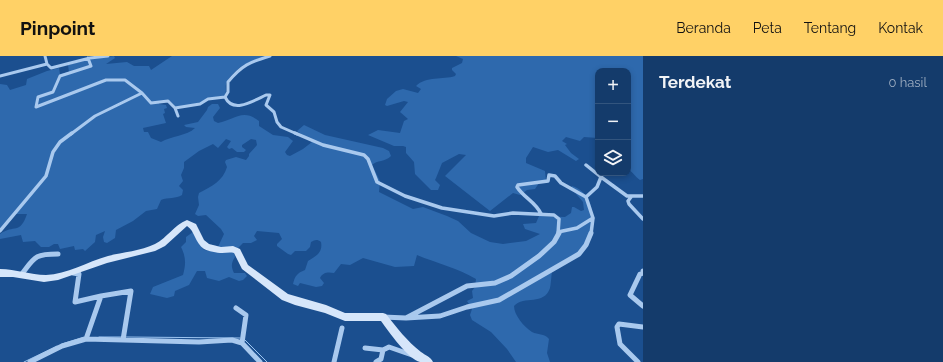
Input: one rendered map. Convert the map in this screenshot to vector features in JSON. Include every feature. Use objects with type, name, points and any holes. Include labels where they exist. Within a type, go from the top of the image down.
[{"type":"street","points":[[45,56],[47,64],[53,68],[88,58],[108,56]]},
{"type":"street","points":[[225,97],[228,92],[228,82],[241,67],[253,60],[270,56]]},
{"type":"street","points":[[88,58],[91,66],[60,76],[53,92],[38,96],[36,107],[106,80],[124,79],[142,93],[151,103],[168,101],[175,108],[178,116]]},
{"type":"street","points":[[0,76],[47,64]]},
{"type":"street","points":[[0,231],[46,176],[53,152],[60,142],[95,116],[142,93]]},
{"type":"street","points":[[225,97],[233,106],[246,103],[266,95],[270,96],[266,105],[274,112],[277,122],[282,127],[323,145],[364,155],[368,159],[376,182],[405,196],[442,208],[494,216],[513,213],[541,214],[554,215],[559,219],[558,232],[542,254],[520,272],[496,283],[473,284],[467,286],[406,318]]},
{"type":"street","points":[[175,108],[193,106],[208,99],[225,97]]},
{"type":"street","points":[[586,166],[625,195],[631,197],[643,196]]},
{"type":"street","points":[[0,273],[13,273],[42,279],[65,274],[157,246],[187,223],[194,226],[201,242],[207,247],[221,250],[233,249],[237,251],[245,267],[285,297],[295,301],[326,309],[345,317],[406,318],[440,316],[506,297],[579,254],[590,237],[593,218],[586,197],[561,183],[555,176],[552,175],[548,176],[548,181],[518,185],[517,187],[520,192],[538,208],[541,214]]},
{"type":"street","points":[[586,197],[597,187],[601,177]]},
{"type":"street","points":[[631,197],[628,201],[629,204],[643,220]]},
{"type":"street","points":[[558,232],[568,232],[578,229],[593,218]]},
{"type":"street","points":[[21,275],[35,256],[39,254],[58,254]]},
{"type":"street","points":[[643,271],[643,273],[640,274],[630,295],[643,306]]},
{"type":"street","points":[[65,274],[79,274],[75,302],[131,291],[124,337]]},
{"type":"street","points":[[86,337],[101,296]]},
{"type":"street","points":[[236,308],[246,315],[242,341]]},
{"type":"street","points":[[383,317],[420,357],[428,362]]},
{"type":"street","points":[[638,362],[620,344],[617,327],[621,324],[643,327]]},
{"type":"street","points":[[334,362],[342,328]]},
{"type":"street","points":[[30,362],[62,346],[86,337],[124,337],[199,342],[232,340],[242,341],[260,362]]},
{"type":"street","points":[[365,348],[382,350],[389,347],[420,357]]},
{"type":"street","points":[[376,362],[381,358],[382,350]]},
{"type":"shaded area","points":[[114,56],[115,58],[106,64],[127,62],[134,66],[149,66],[151,70],[172,56],[268,56],[244,64],[239,68],[226,84],[226,92],[224,96],[208,98],[199,104],[176,107],[170,101],[159,101],[159,104],[166,105],[167,108],[164,109],[165,113],[163,114],[166,123],[143,128],[144,132],[148,132],[151,138],[161,142],[169,138],[188,133],[195,128],[186,127],[184,125],[198,122],[208,107],[212,104],[218,104],[220,108],[213,117],[214,121],[218,123],[224,122],[243,115],[253,117],[259,121],[259,126],[273,135],[288,137],[293,141],[285,152],[290,156],[312,142],[297,131],[304,125],[325,135],[383,148],[389,151],[391,156],[372,165],[380,181],[379,192],[413,209],[423,207],[447,216],[458,221],[471,233],[490,242],[503,244],[526,241],[540,234],[525,229],[523,224],[536,223],[539,216],[565,217],[571,213],[572,207],[581,211],[584,210],[583,202],[571,188],[572,186],[580,190],[589,200],[593,215],[593,226],[586,245],[572,260],[552,272],[550,288],[543,297],[523,301],[514,306],[518,317],[526,327],[532,332],[543,335],[549,339],[547,353],[550,362],[516,362],[507,349],[491,332],[472,320],[470,315],[472,309],[467,301],[473,298],[472,291],[475,287],[476,279],[417,255],[414,266],[395,267],[363,258],[350,265],[341,264],[334,273],[324,274],[320,278],[324,283],[322,286],[316,287],[300,283],[298,286],[293,284],[296,277],[305,270],[308,261],[320,252],[321,242],[317,240],[311,242],[310,247],[306,251],[295,251],[291,255],[277,246],[282,239],[279,233],[257,231],[254,236],[257,240],[251,243],[243,243],[234,252],[235,257],[232,263],[232,269],[234,273],[245,273],[247,276],[243,280],[239,281],[229,277],[219,281],[207,278],[205,271],[197,271],[189,285],[175,291],[174,296],[167,298],[150,294],[153,287],[183,275],[185,261],[181,247],[186,242],[186,237],[193,232],[204,250],[213,251],[218,247],[224,234],[221,229],[206,215],[198,216],[195,214],[199,205],[199,193],[220,180],[227,167],[225,162],[226,160],[236,157],[246,160],[257,145],[256,140],[251,139],[242,145],[242,147],[246,150],[244,152],[237,152],[232,148],[229,149],[227,147],[231,141],[226,139],[218,148],[213,144],[199,151],[184,162],[184,168],[181,175],[183,181],[179,186],[183,190],[182,195],[161,200],[157,209],[146,211],[133,221],[116,230],[115,238],[107,243],[104,242],[103,237],[105,231],[96,235],[95,242],[85,251],[83,249],[75,250],[74,246],[60,249],[58,244],[54,244],[49,247],[41,247],[35,241],[23,242],[21,235],[0,239],[0,234],[22,225],[27,214],[14,214],[0,229],[0,84],[7,85],[10,90],[26,85],[27,79],[47,71],[59,68],[60,74],[69,72],[68,65],[91,59]]},
{"type":"shaded area","points":[[456,56],[643,56],[643,179],[640,180],[631,171],[631,68],[595,68],[595,138],[584,137],[580,141],[566,137],[562,141],[567,144],[565,145],[571,153],[579,159],[576,161],[558,150],[548,152],[533,147],[526,158],[526,163],[545,171],[546,181],[539,183],[535,189],[527,190],[520,195],[513,193],[490,211],[445,176],[466,155],[459,154],[442,163],[435,180],[440,185],[438,190],[431,190],[415,174],[414,162],[406,153],[406,147],[394,146],[368,135],[378,130],[400,133],[404,121],[408,119],[400,112],[408,102],[404,101],[387,106],[385,105],[387,99],[396,91],[403,89],[418,93],[421,89],[416,86],[430,79],[455,76],[456,74],[452,68],[462,63],[463,59]]},
{"type":"waterway","points":[[62,344],[84,337]]},
{"type":"waterway","points":[[99,337],[122,337]]},
{"type":"waterway","points":[[125,337],[240,338]]},
{"type":"waterway","points":[[245,340],[267,362]]},
{"type":"waterway","points":[[24,362],[57,346]]}]
